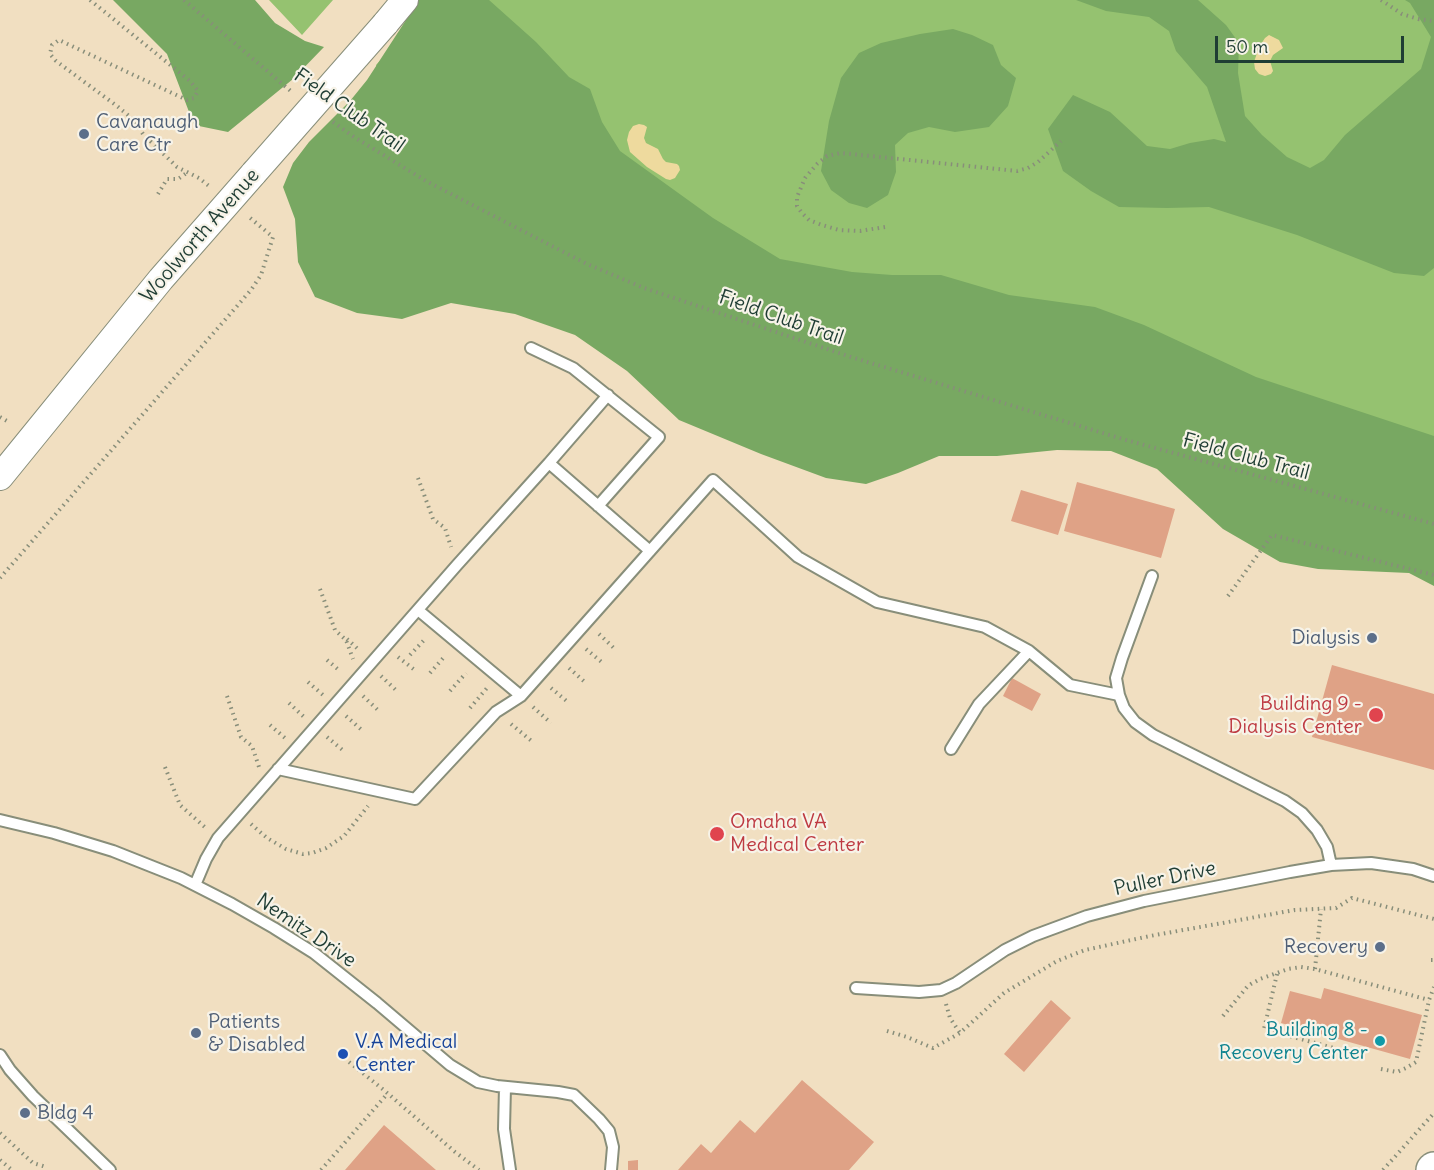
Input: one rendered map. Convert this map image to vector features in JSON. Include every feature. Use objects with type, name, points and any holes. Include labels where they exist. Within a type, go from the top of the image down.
[{"type":"street","name":"Woolworth Avenue","points":[[0,477],[161,279],[405,0]]},
{"type":"lane","points":[[531,348],[573,368],[659,437],[598,506]]},
{"type":"lane","points":[[195,885],[218,838],[608,395]]},
{"type":"lane","points":[[549,463],[650,550]]},
{"type":"lane","points":[[278,769],[415,799],[497,711],[521,696],[713,480],[798,558],[877,602],[985,627],[1029,651],[1070,685],[1119,695]]},
{"type":"lane","points":[[1152,576],[1116,678],[1124,708],[1136,722],[1153,735],[1285,801],[1302,813],[1317,830],[1327,847],[1331,866]]},
{"type":"lane","points":[[418,610],[521,696]]},
{"type":"lane","points":[[951,749],[979,704],[1029,651]]},
{"type":"lane","name":"Nemitz Drive","points":[[0,820],[114,851],[195,885],[257,918],[314,953],[450,1065],[478,1082],[574,1095],[609,1131],[613,1147],[611,1170]]},
{"type":"lane","name":"Puller Drive","points":[[856,988],[920,992],[941,990],[956,983],[1005,950],[1033,936],[1087,916],[1144,901],[1278,874],[1356,863],[1392,865],[1434,876]]},
{"type":"lane","points":[[0,1054],[10,1070],[33,1096],[110,1170]]},
{"type":"lane","points":[[505,1087],[504,1129],[510,1170]]},
{"type":"path","points":[[90,0],[190,81],[198,91],[194,98],[187,100],[59,40],[52,45],[50,54],[134,120],[156,148],[177,166],[213,189]]},
{"type":"path","name":"Field Club Trail","points":[[184,0],[297,95]]},
{"type":"path","points":[[1382,0],[1402,14],[1434,21]]},
{"type":"path","name":"Field Club Trail","points":[[326,116],[354,137],[426,181],[587,264],[644,288],[851,357],[1126,440],[1434,524]]},
{"type":"path","points":[[885,227],[860,231],[839,230],[809,220],[797,206],[797,197],[805,178],[827,156],[841,153],[1017,171],[1038,162],[1061,141]]},
{"type":"path","points":[[158,194],[167,179],[178,179],[188,172]]},
{"type":"path","points":[[0,578],[252,291],[261,275],[273,237],[242,211]]},
{"type":"path","points":[[0,417],[7,421]]},
{"type":"path","points":[[418,478],[433,519],[445,528],[457,565]]},
{"type":"path","points":[[1228,596],[1272,535],[1434,575]]},
{"type":"path","points":[[320,589],[335,630],[346,640],[359,677]]},
{"type":"path","points":[[430,673],[456,643]]},
{"type":"path","points":[[450,690],[477,660]]},
{"type":"path","points":[[470,708],[497,677]]},
{"type":"path","points":[[227,696],[241,736],[252,746],[265,785]]},
{"type":"path","points":[[497,711],[534,743]]},
{"type":"path","points":[[165,767],[180,805],[218,838]]},
{"type":"path","points":[[251,824],[267,838],[286,849],[303,854],[312,853],[326,848],[344,836],[369,802]]},
{"type":"path","points":[[887,1031],[933,1048],[960,1033],[1005,993],[1057,961],[1084,950],[1150,936],[1296,910],[1336,908],[1352,898],[1434,919]]},
{"type":"path","points":[[1315,969],[1321,909]]},
{"type":"path","points":[[1223,1016],[1246,987],[1260,979],[1301,967],[1429,1000]]},
{"type":"path","points":[[1277,973],[1264,1029],[1341,1050]]},
{"type":"path","points":[[1381,1069],[1397,1072],[1416,1062],[1429,1000],[1434,987]]},
{"type":"path","points":[[349,1062],[479,1170]]},
{"type":"path","points":[[321,1170],[388,1093]]},
{"type":"path","points":[[1383,1170],[1434,1113]]},
{"type":"path","points":[[0,1133],[33,1163],[46,1167]]},
{"type":"path","points":[[0,1160],[12,1170]]},
{"type":"green space","points":[[113,0],[255,0],[275,23],[305,41],[324,47],[293,79],[228,132],[194,125],[167,54]]},
{"type":"green space","points":[[269,0],[333,0],[302,35]]},
{"type":"green space","points":[[419,0],[489,0],[536,42],[569,77],[590,89],[602,122],[620,151],[713,218],[780,259],[852,272],[941,275],[1009,295],[1095,307],[1144,325],[1256,377],[1434,436],[1434,586],[1409,573],[1318,569],[1280,562],[1223,529],[1157,469],[1111,451],[1057,450],[997,456],[939,456],[866,484],[826,478],[679,420],[627,371],[575,335],[515,314],[451,303],[402,319],[357,313],[315,297],[298,262],[295,219],[283,187],[293,163],[309,142],[350,101],[367,80]]},
{"type":"green space","points":[[435,0],[1434,0],[1434,464],[397,140],[376,65]]},
{"type":"green space","points":[[1076,0],[1198,0],[1226,25],[1239,43],[1238,73],[1245,116],[1287,157],[1310,168],[1324,160],[1345,135],[1421,69],[1431,37],[1410,3],[1405,0],[1434,0],[1434,268],[1424,276],[1394,273],[1297,235],[1209,207],[1119,207],[1063,171],[1048,129],[1073,95],[1110,112],[1147,146],[1170,149],[1214,139],[1226,142],[1207,87],[1176,51],[1169,31],[1149,17],[1106,11]]},
{"type":"green space","points":[[953,29],[993,45],[1001,65],[1016,78],[1008,106],[989,127],[955,132],[929,127],[908,133],[895,145],[896,172],[888,195],[867,208],[849,203],[831,190],[821,171],[829,121],[841,78],[859,53],[881,43]]},
{"type":"sand","points":[[1269,35],[1279,40],[1283,48],[1273,55],[1270,61],[1273,71],[1265,76],[1259,74],[1255,69],[1254,62],[1259,47]]},
{"type":"sand","points":[[639,124],[647,127],[644,138],[646,143],[658,149],[666,162],[679,166],[680,170],[675,178],[666,179],[647,167],[630,152],[627,140],[629,132],[633,126]]},
{"type":"building","points":[[1077,482],[1175,509],[1161,558],[1064,531]]},
{"type":"building","points":[[1021,490],[1068,504],[1058,535],[1011,521]]},
{"type":"building","name":"Building 9 - Dialysis Center","points":[[1332,665],[1434,694],[1434,770],[1312,737]]},
{"type":"building","points":[[1012,678],[1041,694],[1032,711],[1003,696]]},
{"type":"building","name":"Building 8 - Recovery Center","points":[[1324,988],[1422,1015],[1410,1059],[1281,1023],[1290,991],[1321,999]]},
{"type":"building","points":[[1051,1000],[1071,1018],[1024,1072],[1004,1054]]},
{"type":"building","points":[[802,1080],[874,1142],[849,1170],[678,1170],[701,1144],[711,1153],[740,1120],[755,1133]]},
{"type":"building","points":[[384,1125],[436,1170],[345,1170]]},
{"type":"building","points":[[638,1160],[638,1170],[628,1170],[628,1161]]},
{"type":"place","name":"Cavanaugh Care Ctr","points":[[84,134]]},
{"type":"place","name":"Dialysis","points":[[1372,638]]},
{"type":"place","name":"Building 9 - Dialysis Center","points":[[1376,715]]},
{"type":"place","name":"Omaha VA Medical Center","points":[[717,834]]},
{"type":"place","name":"Recovery","points":[[1380,947]]},
{"type":"place","name":"Patients & Disabled","points":[[196,1033]]},
{"type":"place","name":"Building 8 - Recovery Center","points":[[1380,1041]]},
{"type":"place","name":"V.A Medical Center","points":[[343,1054]]},
{"type":"place","name":"Bldg 4","points":[[25,1113]]}]
